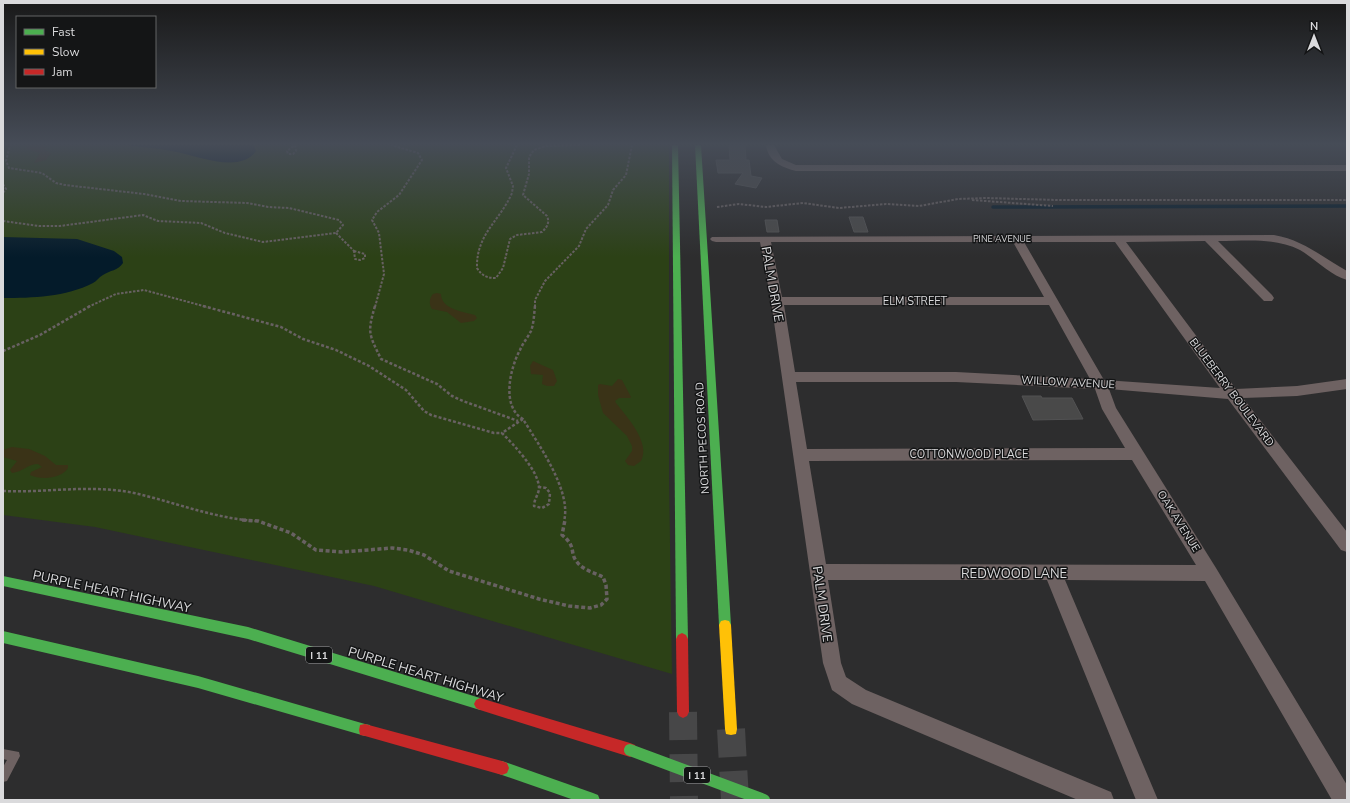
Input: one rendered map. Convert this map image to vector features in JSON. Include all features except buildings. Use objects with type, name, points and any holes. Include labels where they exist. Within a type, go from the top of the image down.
[{"type":"main road","name":"NORTH PECOS ROAD","points":[[676,182],[683,712]]},
{"type":"main road","name":"NORTH PECOS ROAD","points":[[700,182],[731,729]]},
{"type":"main road","name":"PURPLE HEART HIGHWAY","points":[[3,581],[248,633],[630,750],[764,800]]},
{"type":"main road","points":[[3,636],[198,682],[504,769],[593,800]]},
{"type":"street","name":"PINE AVENUE","points":[[716,238],[1287,239],[1347,276]]},
{"type":"street","name":"PALM DRIVE","points":[[766,238],[777,301],[832,663],[839,683],[859,697],[1103,800]]},
{"type":"street","name":"BLUEBERRY BOULEVARD","points":[[1118,238],[1232,394],[1347,545]]},
{"type":"street","points":[[1208,238],[1268,298]]},
{"type":"street","name":"OAK AVENUE","points":[[1017,239],[1100,384],[1109,409],[1210,573],[1344,800]]},
{"type":"street","name":"ELM STREET","points":[[777,301],[1053,300]]},
{"type":"street","name":"WILLOW AVENUE","points":[[788,377],[956,377],[1100,384],[1232,394],[1296,391],[1347,384]]},
{"type":"street","name":"COTTONWOOD PLACE","points":[[800,455],[1138,454]]},
{"type":"street","name":"REDWOOD LANE","points":[[818,572],[1210,573]]},
{"type":"street","points":[[1053,573],[1147,800]]},
{"type":"lane","points":[[3,754],[15,756],[3,777]]},
{"type":"path","points":[[3,221],[39,226],[60,226],[129,216],[143,216],[158,221],[200,224],[232,236],[263,242],[281,241],[336,233],[343,226],[339,220],[294,208],[268,207],[247,203],[181,201],[144,194],[60,185],[56,182]]},
{"type":"path","points":[[406,182],[399,195],[377,212],[372,220],[379,233],[384,266],[382,284],[369,327],[372,340],[381,359],[437,384],[452,396],[518,422]]},
{"type":"path","points":[[511,182],[513,188],[511,197],[496,220],[484,234],[478,250],[477,268],[484,277],[496,278],[501,272],[506,257],[509,239],[520,234],[542,232],[549,224],[549,219],[546,214],[530,203],[523,195],[526,182]]},
{"type":"path","points":[[3,491],[24,492],[90,488],[133,493],[192,510],[243,520],[258,521],[291,533],[316,550],[342,552],[392,548],[408,550],[424,555],[449,571],[539,599],[590,608],[602,605],[607,599],[606,585],[603,577],[582,567],[576,561],[571,542],[562,535],[562,527],[566,514],[558,478],[523,419],[516,415],[512,402],[510,385],[519,351],[531,330],[535,300],[545,280],[579,246],[586,229],[604,210],[613,190],[620,182]]},
{"type":"path","points":[[3,184],[6,189],[3,192]]},
{"type":"path","points":[[968,199],[1054,206]]},
{"type":"path","points":[[712,208],[739,204],[766,207],[799,203],[839,208],[882,204],[919,206],[968,199],[1347,200]]},
{"type":"path","points":[[336,233],[354,251],[366,256],[364,259],[357,260],[354,256],[354,251]]},
{"type":"path","points":[[3,350],[40,335],[109,298],[129,291],[144,290],[281,327],[303,339],[336,350],[369,366],[406,390],[424,411],[431,415],[457,421],[494,434],[502,433],[523,419]]},
{"type":"path","points":[[502,433],[509,439],[532,470],[539,487],[533,500],[534,506],[545,508],[549,504],[550,493],[546,488],[539,487]]},
{"type":"green space","points":[[3,182],[669,182],[669,478],[672,674],[374,586],[95,527],[3,515]]},
{"type":"sand","points":[[433,294],[441,294],[442,299],[449,306],[459,311],[475,315],[477,318],[474,321],[461,323],[447,312],[432,309],[430,299]]},
{"type":"sand","points":[[533,361],[553,370],[557,381],[554,386],[542,384],[543,375],[531,374],[530,366]]},
{"type":"sand","points":[[618,379],[622,380],[631,397],[619,398],[615,401],[636,430],[643,446],[641,461],[634,466],[628,465],[625,461],[632,451],[632,446],[627,436],[603,413],[598,395],[598,385],[612,386]]},
{"type":"sand","points":[[12,447],[29,449],[45,456],[56,465],[68,465],[68,468],[65,472],[50,478],[40,478],[30,475],[31,472],[42,467],[38,464],[31,465],[12,473],[10,470],[17,461],[3,457],[3,450]]},
{"type":"water","points":[[3,237],[77,239],[114,251],[122,257],[123,263],[119,268],[106,273],[93,283],[83,288],[49,296],[3,298]]},
{"type":"waterway","points":[[993,207],[1347,206]]},
{"type":"tunnel","points":[[683,712],[684,800]]},
{"type":"tunnel","points":[[731,729],[735,800]]},
{"type":"traffic: fast","points":[[676,182],[682,639]]},
{"type":"traffic: fast","points":[[700,182],[725,625]]},
{"type":"traffic: fast","points":[[3,581],[248,633],[480,704]]},
{"type":"traffic: fast","points":[[3,637],[198,682],[365,730]]},
{"type":"traffic: fast","points":[[630,750],[764,800]]},
{"type":"traffic: fast","points":[[502,768],[593,800]]},
{"type":"traffic: slow","points":[[725,625],[731,729]]},
{"type":"traffic: jam","points":[[682,639],[683,712]]},
{"type":"traffic: jam","points":[[480,704],[630,750]]},
{"type":"traffic: jam","points":[[365,730],[502,768]]}]
